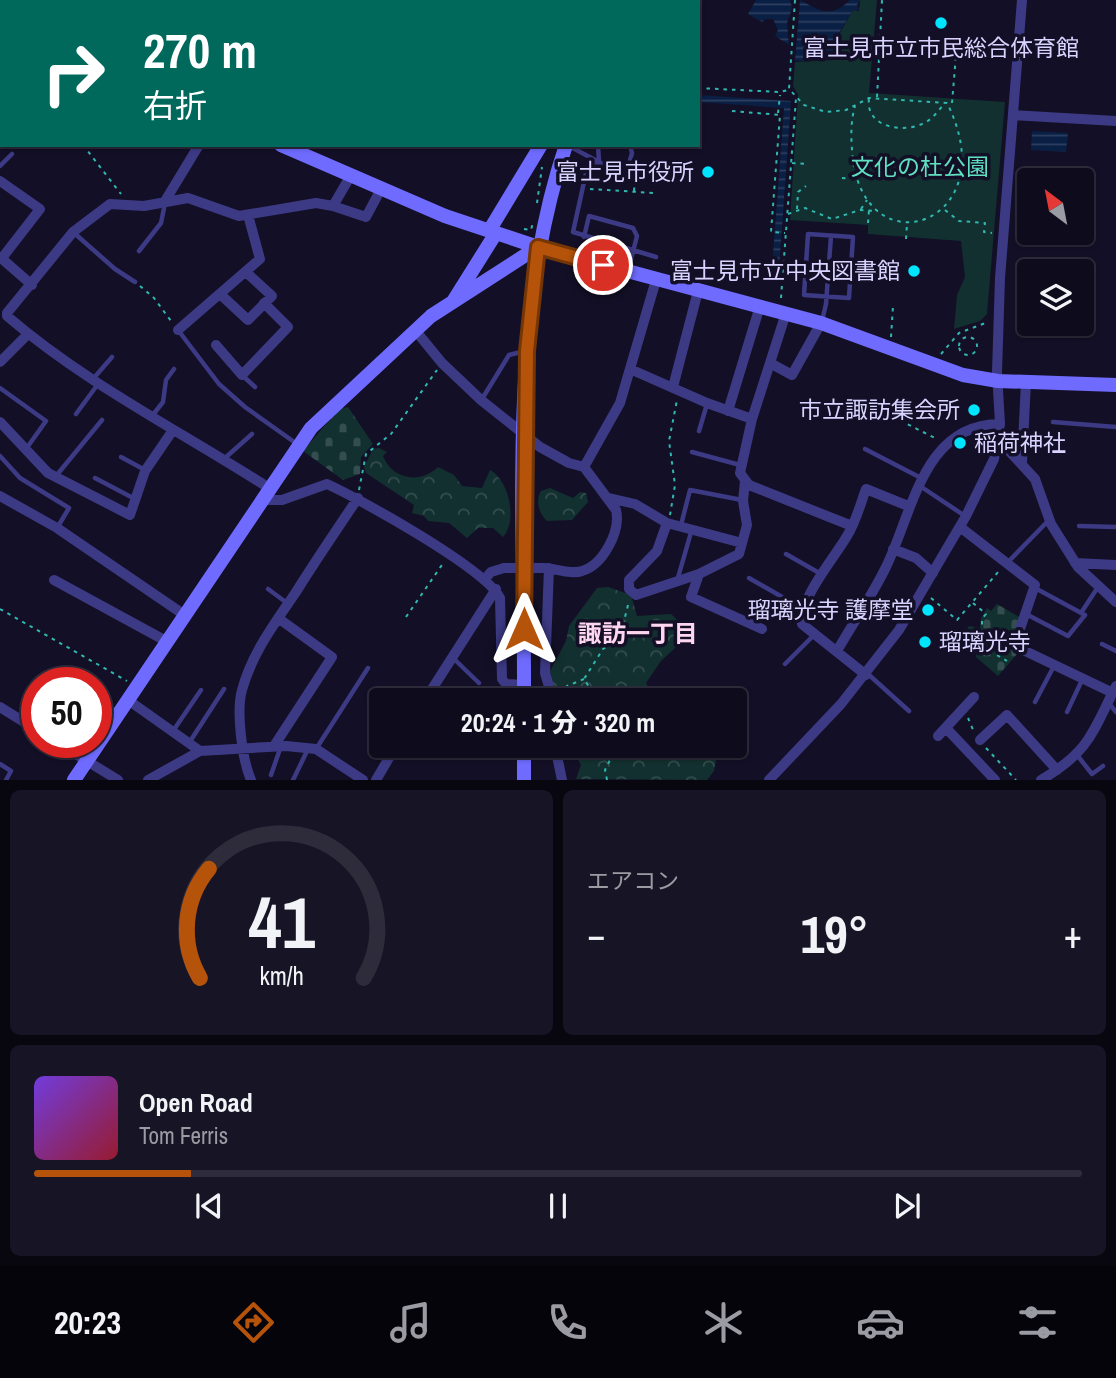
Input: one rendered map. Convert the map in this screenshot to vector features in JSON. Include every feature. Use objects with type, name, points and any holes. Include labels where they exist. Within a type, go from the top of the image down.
[{"type":"street","points":[[769,779],[866,674],[923,591],[966,516],[994,459],[1000,424],[1000,278],[1022,0]]},
{"type":"street","points":[[1013,115],[1116,121]]},
{"type":"street","points":[[165,201],[198,147]]},
{"type":"street","points":[[286,147],[381,189],[492,232],[628,272],[760,306],[783,308],[963,375],[1026,382],[1116,385]]},
{"type":"street","points":[[453,301],[540,147]]},
{"type":"street","points":[[524,688],[527,351],[538,247],[566,147]]},
{"type":"street","points":[[333,206],[351,175]]},
{"type":"street","points":[[0,181],[40,209],[1,257],[32,285]]},
{"type":"street","points":[[381,189],[366,217],[316,203],[248,215],[226,213],[188,198],[130,205],[110,204],[73,232],[7,316],[28,334],[96,381],[173,430],[225,458],[265,494],[282,500],[327,484],[358,498],[484,580],[496,589],[500,598],[502,679],[515,688]]},
{"type":"street","points":[[178,331],[260,259],[248,215]]},
{"type":"street","points":[[74,779],[298,444],[326,412],[415,330],[453,301],[538,247]]},
{"type":"street","points":[[220,294],[248,320],[272,296],[247,272]]},
{"type":"street","points":[[584,467],[612,421],[656,279]]},
{"type":"street","points":[[676,389],[698,290]]},
{"type":"street","points":[[216,345],[242,374],[288,327],[264,303]]},
{"type":"street","points":[[728,411],[760,306]]},
{"type":"street","points":[[783,308],[740,473],[745,481],[852,526]]},
{"type":"street","points":[[770,363],[792,375],[821,323]]},
{"type":"street","points":[[415,330],[442,363],[481,400],[556,457],[584,467],[616,510],[617,525],[610,543],[595,564],[580,572],[546,568],[504,568],[496,569],[484,580]]},
{"type":"street","points":[[0,362],[28,334]]},
{"type":"street","points":[[630,369],[707,403],[752,419]]},
{"type":"street","points":[[1022,462],[1026,382]]},
{"type":"street","points":[[0,422],[25,450],[55,477],[130,515],[145,471],[173,430]]},
{"type":"street","points":[[837,651],[886,568],[908,506],[945,444],[974,426],[1000,424]]},
{"type":"street","points":[[999,440],[1022,462],[1040,488],[1049,520],[1075,563],[1116,602]]},
{"type":"street","points":[[668,523],[657,551],[629,580],[629,589],[636,596],[734,559],[743,543],[747,525],[743,501],[745,481]]},
{"type":"street","points":[[866,674],[802,624],[801,618],[813,586],[852,526],[866,489],[908,506]]},
{"type":"street","points":[[0,496],[57,528],[183,614]]},
{"type":"street","points":[[248,777],[243,748],[241,693],[255,656],[358,498]]},
{"type":"street","points":[[608,498],[635,504],[668,523],[743,543]]},
{"type":"street","points":[[960,527],[1007,562],[1035,588],[1020,629],[1021,649],[1112,694],[1096,730],[1077,755],[1041,779]]},
{"type":"street","points":[[893,549],[916,558],[933,573]]},
{"type":"street","points":[[1075,563],[1116,565]]},
{"type":"street","points":[[546,568],[545,673],[549,688]]},
{"type":"street","points":[[699,574],[691,597],[762,629]]},
{"type":"street","points":[[54,580],[166,641]]},
{"type":"street","points":[[436,688],[496,589]]},
{"type":"street","points":[[278,618],[332,657],[278,746]]},
{"type":"street","points":[[132,693],[173,731],[200,751]]},
{"type":"street","points":[[974,697],[942,732],[995,779]]},
{"type":"street","points":[[0,707],[21,720]]},
{"type":"street","points":[[980,740],[1007,715],[1057,770]]},
{"type":"street","points":[[155,778],[200,751],[278,746],[312,748],[363,779]]},
{"type":"street","points":[[82,758],[118,779]]},
{"type":"street","points":[[376,779],[389,758]]},
{"type":"street","points":[[524,758],[524,779]]},
{"type":"street","points":[[558,758],[562,779]]},
{"type":"lane","points":[[571,147],[614,171],[625,168],[632,159],[631,147]]},
{"type":"lane","points":[[598,147],[599,162]]},
{"type":"lane","points":[[0,166],[12,154]]},
{"type":"lane","points":[[599,162],[586,173],[572,229],[584,237],[656,257]]},
{"type":"lane","points":[[139,251],[161,223],[165,201]]},
{"type":"lane","points":[[584,237],[589,216],[633,228],[637,232],[628,272]]},
{"type":"lane","points":[[73,232],[115,269],[135,282]]},
{"type":"lane","points":[[808,234],[831,236],[853,237],[849,299],[804,295],[808,234]]},
{"type":"lane","points":[[821,323],[827,297],[831,236]]},
{"type":"lane","points":[[178,331],[219,384],[245,407],[298,444]]},
{"type":"lane","points":[[481,400],[509,355],[527,351]]},
{"type":"lane","points":[[76,414],[113,357]]},
{"type":"lane","points":[[152,417],[163,402],[166,380],[174,369]]},
{"type":"lane","points":[[242,374],[255,387]]},
{"type":"lane","points":[[0,388],[46,421],[25,450]]},
{"type":"lane","points":[[699,431],[707,403]]},
{"type":"lane","points":[[55,477],[102,420]]},
{"type":"lane","points":[[1053,422],[1116,427]]},
{"type":"lane","points":[[225,458],[251,434]]},
{"type":"lane","points":[[865,449],[922,483],[966,516]]},
{"type":"lane","points":[[692,452],[741,465]]},
{"type":"lane","points":[[0,456],[20,478],[69,508],[57,528]]},
{"type":"lane","points":[[121,457],[145,471]]},
{"type":"lane","points":[[95,478],[135,499]]},
{"type":"lane","points":[[681,526],[690,490],[743,501]]},
{"type":"lane","points":[[1007,562],[1049,520]]},
{"type":"lane","points":[[1079,526],[1116,527]]},
{"type":"lane","points":[[677,582],[692,529]]},
{"type":"lane","points":[[786,554],[822,574]]},
{"type":"lane","points":[[749,578],[805,611]]},
{"type":"lane","points":[[1081,613],[1099,586]]},
{"type":"lane","points":[[1025,614],[1068,636],[1085,615],[1035,588]]},
{"type":"lane","points":[[268,589],[288,603]]},
{"type":"lane","points":[[785,664],[815,633]]},
{"type":"lane","points":[[1102,644],[1116,651]]},
{"type":"lane","points":[[453,657],[479,684]]},
{"type":"lane","points":[[1035,702],[1055,665]]},
{"type":"lane","points":[[293,779],[368,668]]},
{"type":"lane","points":[[866,674],[909,711]]},
{"type":"lane","points":[[1067,712],[1083,678]]},
{"type":"lane","points":[[189,743],[224,689]]},
{"type":"lane","points":[[173,731],[201,690]]},
{"type":"lane","points":[[1112,694],[1116,712]]},
{"type":"lane","points":[[271,775],[278,746]]},
{"type":"lane","points":[[1077,755],[1092,774],[1103,766]]},
{"type":"lane","points":[[0,764],[11,771],[6,779]]},
{"type":"path","points":[[795,0],[789,89],[804,105],[818,111],[839,111],[869,98],[945,103]]},
{"type":"path","points":[[877,98],[882,0]]},
{"type":"path","points":[[952,103],[956,55]]},
{"type":"path","points":[[700,88],[780,92],[789,89]]},
{"type":"path","points":[[780,92],[771,232],[786,234]]},
{"type":"path","points":[[783,308],[796,97]]},
{"type":"path","points":[[869,98],[871,114],[878,122],[905,128],[930,120],[945,103]]},
{"type":"path","points":[[860,209],[879,211],[907,223],[926,220],[944,209],[957,188],[962,159],[959,132],[945,103]]},
{"type":"path","points":[[855,106],[851,135],[857,179],[867,199],[879,211]]},
{"type":"path","points":[[732,111],[778,114]]},
{"type":"path","points":[[85,147],[130,205]]},
{"type":"path","points":[[634,192],[636,159]]},
{"type":"path","points":[[791,162],[807,164]]},
{"type":"path","points":[[537,205],[537,186],[543,165]]},
{"type":"path","points":[[842,178],[857,179]]},
{"type":"path","points":[[797,210],[798,192],[806,186]]},
{"type":"path","points":[[582,187],[654,192]]},
{"type":"path","points":[[787,215],[797,210],[814,210],[832,219],[860,209],[866,205],[867,199]]},
{"type":"path","points":[[868,223],[869,209]]},
{"type":"path","points":[[944,209],[959,221],[985,223],[984,232],[997,233]]},
{"type":"path","points":[[518,234],[520,229],[531,230],[534,214]]},
{"type":"path","points":[[906,239],[907,223]]},
{"type":"path","points":[[135,282],[154,298],[178,331]]},
{"type":"path","points":[[891,338],[893,306]]},
{"type":"path","points":[[937,356],[953,344],[959,333],[992,319]]},
{"type":"path","points":[[960,345],[964,353],[973,353],[977,345],[970,337],[971,330]]},
{"type":"path","points":[[960,345],[962,340],[970,337]]},
{"type":"path","points":[[953,344],[960,345]]},
{"type":"path","points":[[358,498],[366,454],[391,434],[442,363]]},
{"type":"path","points":[[668,523],[675,485],[670,441],[676,389]]},
{"type":"path","points":[[885,413],[945,444]]},
{"type":"path","points":[[406,618],[448,555]]},
{"type":"path","points":[[923,591],[957,620],[1007,562]]},
{"type":"path","points":[[972,603],[986,614],[982,646],[1007,661]]},
{"type":"path","points":[[567,686],[584,679],[603,649],[620,637],[629,606]]},
{"type":"path","points":[[0,609],[132,693]]},
{"type":"path","points":[[982,632],[1012,647]]},
{"type":"path","points":[[584,679],[590,688]]},
{"type":"path","points":[[607,779],[605,770],[611,758]]},
{"type":"green space","name":"文化の杜公園","points":[[860,0],[877,0],[869,93],[1005,102],[987,314],[980,321],[954,329],[957,295],[965,277],[961,241],[868,234],[868,225],[790,220],[798,95],[793,86],[795,62],[834,60],[841,48],[840,33],[853,10],[859,11]]},
{"type":"green space","points":[[348,407],[373,444],[361,457],[360,474],[343,480],[303,451],[339,409]]},
{"type":"green space","points":[[379,448],[387,452],[383,456],[393,470],[408,477],[424,476],[438,467],[454,475],[462,486],[482,488],[490,470],[502,482],[509,501],[508,530],[503,537],[493,528],[478,528],[467,538],[449,523],[428,521],[424,516],[412,513],[414,505],[366,473],[364,467],[373,449]]},
{"type":"green space","points":[[550,488],[573,498],[580,492],[586,493],[588,502],[572,520],[547,521],[540,511],[538,499],[541,491]]},
{"type":"green space","points":[[608,587],[631,595],[637,616],[671,614],[684,626],[676,647],[661,661],[646,683],[649,688],[552,688],[549,673],[566,641],[569,626],[597,588]]},
{"type":"green space","points":[[997,604],[1021,618],[1017,654],[998,676],[976,657],[977,651],[961,640],[969,626],[980,628],[981,618],[987,608],[991,611]]},
{"type":"green space","points":[[577,758],[717,758],[714,771],[707,780],[576,779],[581,765]]},
{"type":"water","points":[[756,0],[790,0],[792,8],[787,23],[789,45],[775,36],[778,30],[773,19],[762,22],[748,14]]},
{"type":"water","points":[[800,0],[814,8],[832,11],[850,0],[860,0],[857,5],[859,10],[853,10],[839,33],[840,48],[834,60],[795,61]]},
{"type":"water","points":[[700,95],[791,101],[779,269],[772,268],[784,108],[700,102]]},
{"type":"water","points":[[1032,131],[1068,133],[1066,152],[1031,150]]},
{"type":"place","name":"富士見市立市民総合体育館","points":[[941,23]]},
{"type":"place","name":"富士見市役所","points":[[708,172]]},
{"type":"place","name":"富士見市立中央図書館","points":[[914,271]]},
{"type":"place","name":"市立諏訪集会所","points":[[974,410]]},
{"type":"place","name":"稲荷神社","points":[[960,443]]},
{"type":"place","name":"瑠璃光寺 護摩堂","points":[[928,610]]},
{"type":"place","name":"瑠璃光寺","points":[[925,642]]},
{"type":"district","name":"諏訪一丁目","points":[[638,634]]},
{"type":"route","points":[[524,629],[527,351],[538,247],[603,265]]}]
